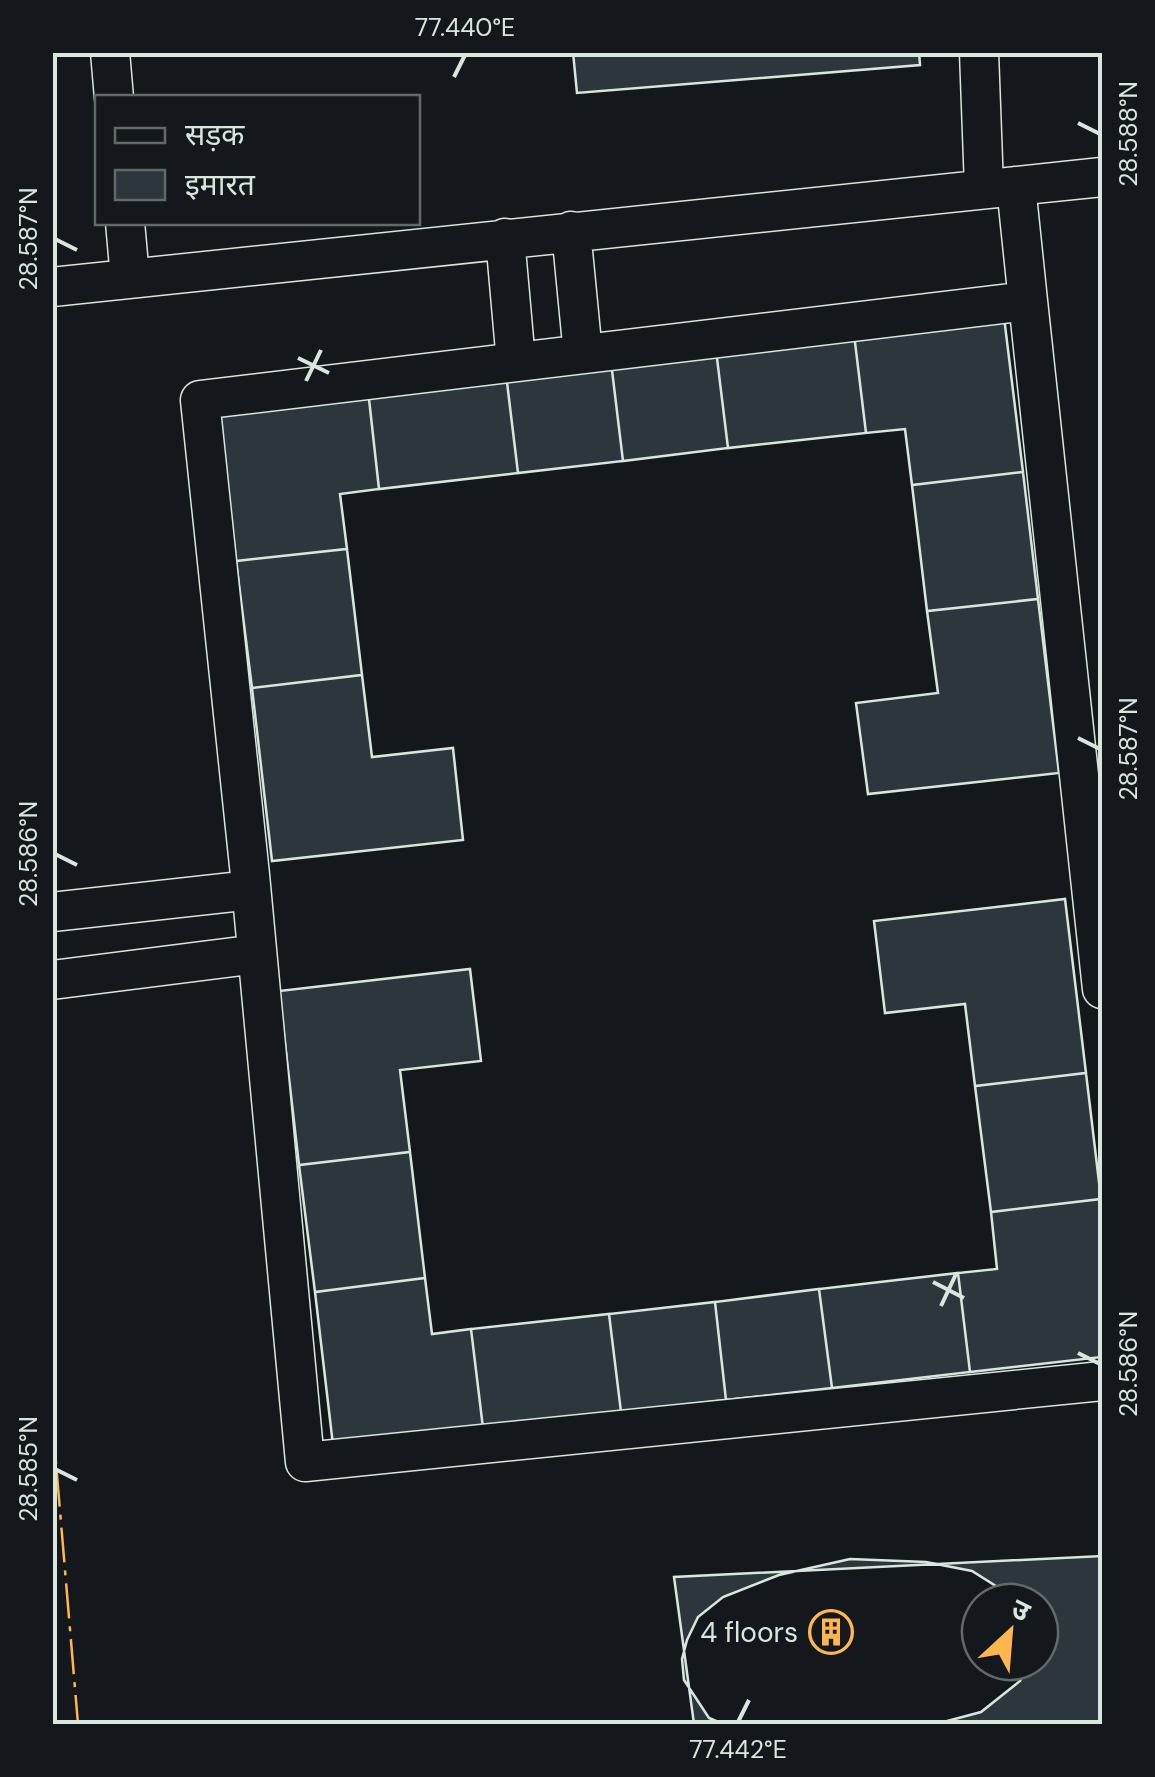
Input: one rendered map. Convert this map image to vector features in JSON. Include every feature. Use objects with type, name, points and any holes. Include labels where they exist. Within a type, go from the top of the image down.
[{"type":"street","points":[[110,52],[114,95]]},
{"type":"street","points":[[979,52],[1000,187],[1028,301],[1102,989]]},
{"type":"street","points":[[52,286],[1102,176]]},
{"type":"street","points":[[125,225],[130,278]]},
{"type":"street","points":[[571,232],[583,354]]},
{"type":"street","points":[[506,238],[516,362]]},
{"type":"street","points":[[1028,301],[200,400],[306,1462],[1102,1382]]},
{"type":"street","points":[[52,912],[251,890]]},
{"type":"street","points":[[52,980],[258,954]]},
{"type":"building","points":[[573,52],[919,52],[920,65],[577,93]]},
{"type":"building","points":[[1004,317],[1023,472],[912,485],[905,429],[866,433],[854,334]]},
{"type":"building","points":[[854,334],[866,433],[728,448],[716,350]]},
{"type":"building","points":[[716,350],[728,448],[623,461],[611,362]]},
{"type":"building","points":[[611,362],[623,461],[518,473],[506,374]]},
{"type":"building","points":[[506,374],[518,473],[379,489],[368,390]]},
{"type":"building","points":[[368,390],[379,489],[340,494],[347,549],[236,561],[218,407]]},
{"type":"building","points":[[1023,472],[1038,599],[927,611],[912,485]]},
{"type":"building","points":[[347,549],[362,675],[252,688],[236,561]]},
{"type":"building","points":[[1038,599],[1059,773],[868,794],[856,703],[938,693],[927,611]]},
{"type":"building","points":[[362,675],[372,757],[453,748],[463,840],[272,861],[252,688]]},
{"type":"building","points":[[1065,899],[1086,1073],[975,1086],[965,1004],[885,1013],[874,921]]},
{"type":"building","points":[[470,969],[481,1061],[400,1070],[410,1152],[299,1165],[279,991]]},
{"type":"building","points":[[1086,1073],[1101,1199],[991,1212],[975,1086]]},
{"type":"building","points":[[410,1152],[425,1278],[315,1292],[299,1165]]},
{"type":"building","points":[[1101,1199],[1102,1357],[970,1372],[958,1273],[997,1269],[991,1212]]},
{"type":"building","points":[[958,1273],[970,1372],[832,1388],[819,1289]]},
{"type":"building","points":[[425,1278],[432,1334],[471,1329],[483,1428],[333,1445],[315,1292]]},
{"type":"building","points":[[819,1289],[832,1388],[726,1400],[715,1302]]},
{"type":"building","points":[[715,1302],[726,1400],[621,1412],[609,1314]]},
{"type":"building","points":[[609,1314],[621,1412],[483,1428],[471,1329]]},
{"type":"building","name":"4 floors","points":[[1102,1556],[1102,1724],[694,1724],[674,1577]]},
{"type":"building","name":"4 floors","points":[[850,1559],[926,1562],[972,1571],[989,1582],[960,1582],[960,1682],[1019,1682],[981,1712],[936,1724],[723,1724],[709,1718],[684,1680],[682,1659],[698,1617],[723,1597],[779,1575]]},
{"type":"power","points":[[52,1416],[78,1724]]},
{"type":"place","name":"4 floors","points":[[831,1632]]}]
